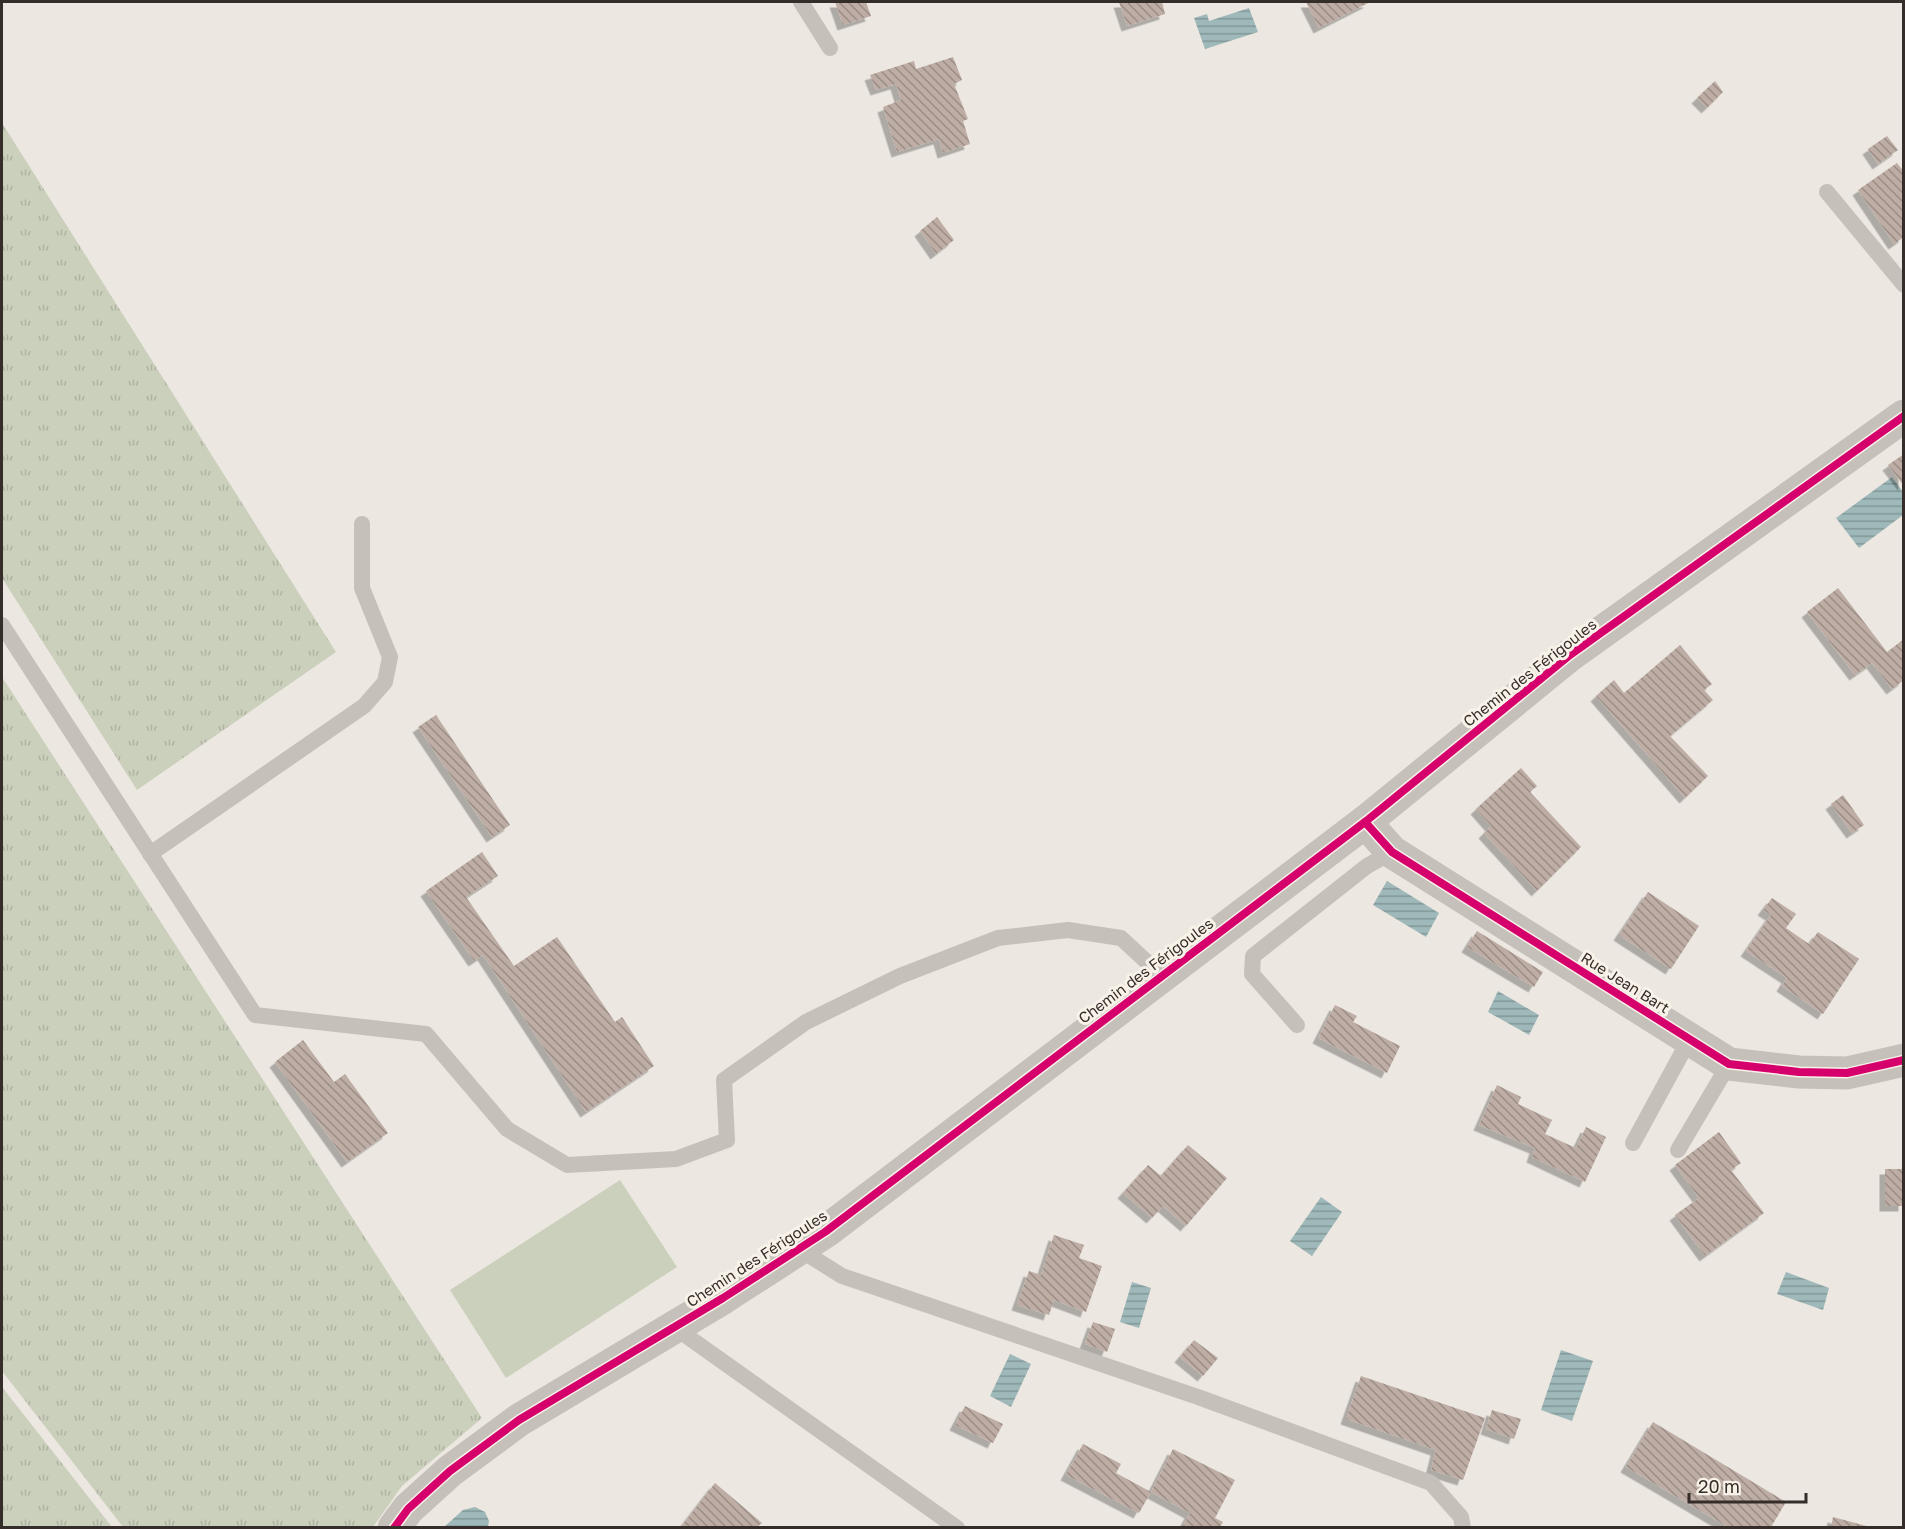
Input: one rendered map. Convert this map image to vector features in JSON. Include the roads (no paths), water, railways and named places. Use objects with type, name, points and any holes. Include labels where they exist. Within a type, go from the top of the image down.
[{"type":"street","name":"Chemin des Férigoules","points":[[394,1527],[408,1509],[450,1471],[519,1420],[674,1327],[825,1232],[1365,822],[1570,655],[1904,416]]},
{"type":"street","name":"Rue Jean Bart","points":[[1365,822],[1392,852],[1729,1064],[1799,1072],[1847,1073],[1904,1060]]},
{"type":"lane","points":[[801,2],[830,48]]},
{"type":"lane","points":[[1827,192],[1904,285]]},
{"type":"lane","points":[[150,854],[364,706],[385,682],[390,657],[362,588],[362,524]]},
{"type":"lane","points":[[2,625],[255,1015],[426,1034],[507,1129],[567,1165],[676,1159],[727,1140],[724,1080],[806,1022],[900,976],[998,938],[1068,930],[1121,938],[1148,963],[1159,978]]},
{"type":"lane","points":[[1297,1025],[1252,974],[1253,956],[1367,866],[1392,852]]},
{"type":"lane","points":[[1633,1143],[1689,1040]]},
{"type":"lane","points":[[1677,1150],[1729,1064]]},
{"type":"lane","points":[[799,1249],[842,1276],[1198,1397],[1431,1483],[1461,1517],[1463,1527]]},
{"type":"lane","points":[[674,1327],[957,1527]]},
{"type":"water","points":[[1249,8],[1258,32],[1205,49],[1194,18],[1207,14],[1209,21]]},
{"type":"water","points":[[1892,477],[1903,492],[1903,515],[1859,548],[1836,518]]},
{"type":"water","points":[[1387,881],[1439,913],[1426,937],[1373,905]]},
{"type":"water","points":[[1498,991],[1539,1015],[1529,1035],[1488,1012]]},
{"type":"water","points":[[1321,1197],[1342,1212],[1312,1256],[1290,1241]]},
{"type":"water","points":[[1786,1272],[1829,1288],[1823,1310],[1777,1294]]},
{"type":"water","points":[[1132,1282],[1151,1288],[1139,1328],[1120,1322]]},
{"type":"water","points":[[1561,1350],[1593,1361],[1572,1421],[1541,1410]]},
{"type":"water","points":[[1010,1354],[1031,1364],[1011,1407],[990,1396]]},
{"type":"water","points":[[475,1507],[485,1512],[489,1521],[488,1527],[444,1527],[463,1510]]}]
